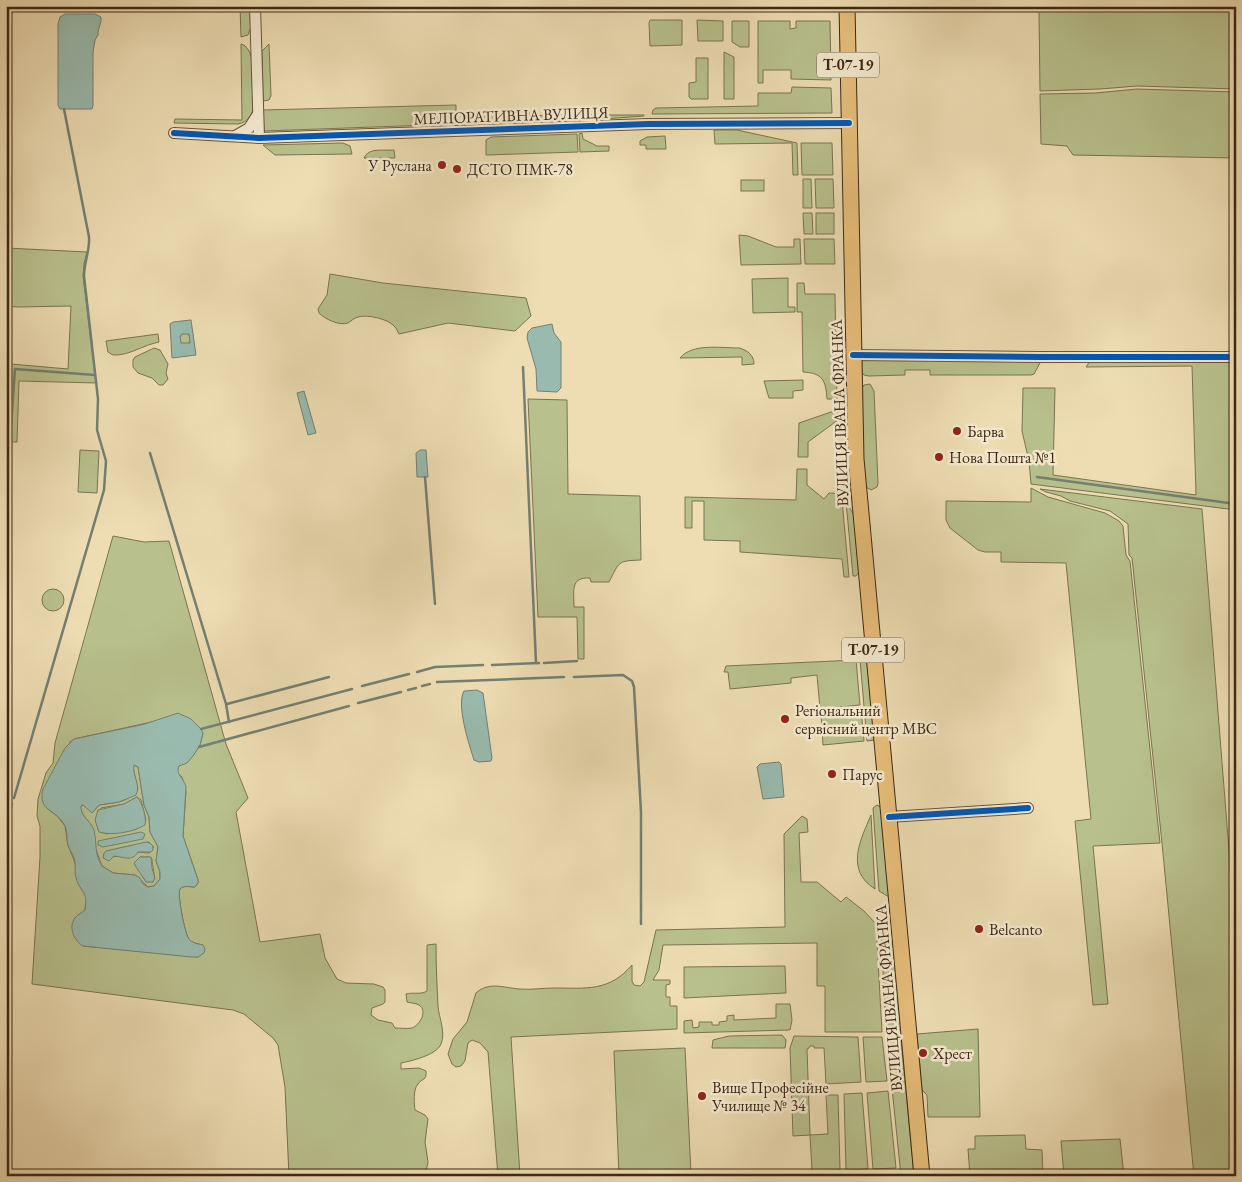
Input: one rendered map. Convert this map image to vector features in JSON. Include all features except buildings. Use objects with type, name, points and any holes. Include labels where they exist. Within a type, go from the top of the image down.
[{"type":"main road","name":"ВУЛИЦЯ ІВАНА ФРАНКА","points":[[847,6],[856,459],[922,1176]]},
{"type":"street","points":[[255,6],[259,138]]},
{"type":"street","points":[[234,136],[249,128],[258,113]]},
{"type":"street","name":"МЕЛІОРАТИВНА ВУЛИЦЯ","points":[[174,132],[259,138],[648,124],[849,123]]},
{"type":"street","points":[[853,355],[1236,357]]},
{"type":"street","points":[[889,817],[1028,808]]},
{"type":"green space","points":[[240,6],[251,6],[251,27],[248,35],[241,37]]},
{"type":"green space","points":[[1061,6],[1236,6],[1236,89],[1137,86],[1040,91],[1039,13],[1041,9]]},
{"type":"green space","points":[[650,20],[682,20],[682,45],[650,46]]},
{"type":"green space","points":[[697,20],[723,21],[723,41],[698,41]]},
{"type":"green space","points":[[732,21],[749,21],[749,47],[740,47],[732,42]]},
{"type":"green space","points":[[758,21],[790,21],[790,29],[796,28],[796,21],[830,21],[831,80],[791,79],[791,70],[763,70],[763,83],[758,83]]},
{"type":"green space","points":[[241,44],[250,53],[254,71],[254,107],[249,118],[238,124],[174,123],[175,119],[242,120]]},
{"type":"green space","points":[[269,44],[271,96],[269,100],[263,101],[262,51]]},
{"type":"green space","points":[[724,52],[734,57],[734,99],[724,99]]},
{"type":"green space","points":[[696,58],[708,58],[708,99],[691,99],[689,97],[689,83],[696,82]]},
{"type":"green space","points":[[792,87],[831,88],[832,113],[652,114],[656,108],[758,106],[758,93],[791,93]]},
{"type":"green space","points":[[1137,89],[1236,92],[1236,158],[1073,155],[1067,146],[1041,144],[1040,94],[1095,93]]},
{"type":"green space","points":[[456,105],[456,124],[264,131],[263,110]]},
{"type":"green space","points":[[529,110],[529,116],[549,115],[545,122],[492,124],[484,120],[483,111]]},
{"type":"green space","points":[[557,115],[644,116],[563,122],[558,119]]},
{"type":"green space","points":[[714,130],[737,130],[797,143],[798,175],[793,175],[792,143],[715,144]]},
{"type":"green space","points":[[582,133],[583,139],[597,146],[609,146],[609,151],[580,152],[579,134]]},
{"type":"green space","points":[[577,134],[578,152],[486,155],[486,140],[491,137]]},
{"type":"green space","points":[[665,136],[666,149],[646,149],[646,145],[640,145],[640,141],[647,137]]},
{"type":"green space","points":[[343,143],[350,146],[352,154],[275,155],[263,145]]},
{"type":"green space","points":[[801,143],[832,143],[833,175],[802,175]]},
{"type":"green space","points":[[394,150],[395,158],[364,158],[369,152]]},
{"type":"green space","points":[[803,179],[811,179],[812,208],[803,208]]},
{"type":"green space","points":[[815,179],[833,179],[834,208],[816,208]]},
{"type":"green space","points":[[741,180],[764,180],[764,191],[741,191]]},
{"type":"green space","points":[[803,213],[812,213],[813,234],[804,234]]},
{"type":"green space","points":[[816,213],[834,213],[834,234],[816,234]]},
{"type":"green space","points":[[739,235],[748,236],[776,247],[794,247],[794,239],[800,239],[801,264],[741,265]]},
{"type":"green space","points":[[804,239],[834,239],[835,264],[805,264]]},
{"type":"green space","points":[[6,248],[87,252],[83,276],[96,383],[19,381],[17,442],[6,442],[11,364],[68,369],[71,306],[6,306]]},
{"type":"green space","points":[[330,274],[383,283],[526,298],[531,316],[515,331],[448,323],[399,334],[392,324],[372,317],[362,316],[348,323],[336,323],[319,313],[318,309],[327,295]]},
{"type":"green space","points":[[788,278],[788,307],[795,307],[795,312],[753,313],[752,279]]},
{"type":"green space","points":[[797,283],[804,283],[805,294],[835,294],[837,399],[827,399],[826,387],[819,376],[803,372],[802,312],[797,312]]},
{"type":"green space","points":[[185,333],[191,339],[185,345],[179,339]]},
{"type":"green space","points":[[158,334],[159,342],[125,354],[113,355],[108,352],[106,341]]},
{"type":"green space","points":[[154,348],[160,350],[168,364],[166,373],[168,379],[163,385],[159,385],[152,378],[138,373],[133,367],[135,357]]},
{"type":"green space","points":[[699,348],[739,348],[750,353],[754,364],[742,365],[742,357],[680,358],[685,353]]},
{"type":"green space","points":[[862,359],[1041,361],[1034,374],[1031,375],[930,375],[930,370],[905,370],[905,375],[869,376],[864,375],[861,371]]},
{"type":"green space","points":[[1236,360],[1236,510],[1031,484],[1029,461],[1022,431],[1023,388],[1055,388],[1053,475],[1196,495],[1192,366],[1086,367],[1090,361]]},
{"type":"green space","points":[[803,380],[803,390],[793,391],[793,398],[769,398],[764,381]]},
{"type":"green space","points":[[870,384],[874,391],[878,483],[877,487],[871,490],[866,487],[864,482],[861,390],[864,385]]},
{"type":"green space","points":[[528,399],[567,400],[568,494],[640,496],[641,560],[627,561],[620,564],[609,582],[591,582],[590,578],[584,578],[579,580],[574,586],[574,607],[584,607],[584,659],[578,659],[577,617],[538,617]]},
{"type":"green space","points":[[831,412],[838,412],[838,420],[808,442],[808,457],[798,457],[799,423]]},
{"type":"green space","points":[[80,450],[99,451],[97,493],[78,492]]},
{"type":"green space","points":[[797,469],[807,469],[807,485],[824,499],[829,493],[834,493],[842,499],[849,577],[844,577],[842,559],[740,552],[740,541],[704,540],[704,501],[692,501],[692,528],[685,528],[685,497],[796,500]]},
{"type":"green space","points":[[1031,488],[1048,497],[1105,513],[1119,521],[1123,526],[1126,555],[1130,561],[1160,843],[1093,846],[1108,1004],[1093,1005],[1075,821],[1091,819],[1066,563],[1001,562],[1001,552],[978,550],[950,528],[946,520],[946,501],[1031,502]]},
{"type":"green space","points":[[1040,489],[1202,509],[1231,876],[1236,905],[1236,1176],[1194,1176],[1162,843],[1132,558],[1129,555],[1128,524],[1110,511],[1070,501]]},
{"type":"green space","points":[[846,502],[854,515],[859,572],[856,576],[853,576]]},
{"type":"green space","points":[[113,536],[144,542],[169,541],[226,744],[248,798],[236,812],[260,942],[320,934],[325,958],[337,979],[346,983],[374,984],[383,987],[385,990],[385,1002],[372,1008],[371,1015],[378,1020],[392,1023],[395,1028],[412,1028],[422,1018],[422,1008],[417,1004],[407,1002],[406,994],[427,991],[427,945],[436,944],[438,1006],[443,1030],[441,1044],[439,1048],[429,1054],[401,1063],[401,1069],[419,1068],[426,1071],[425,1078],[416,1086],[414,1100],[415,1110],[425,1115],[428,1119],[425,1142],[428,1162],[425,1176],[289,1176],[285,1087],[278,1045],[273,1038],[244,1014],[233,1010],[32,984],[40,857],[40,826],[37,816],[38,799],[46,773],[53,763],[55,743]],"holes":[[[156,721],[203,733],[200,745],[193,756],[179,766],[177,770],[178,774],[182,777],[186,792],[183,836],[198,880],[195,887],[181,888],[179,892],[187,936],[195,943],[203,945],[198,957],[83,946],[72,927],[75,918],[85,910],[87,897],[81,889],[75,863],[68,845],[65,826],[47,808],[70,742],[74,739]]]},
{"type":"green space","points":[[49,589],[57,589],[64,596],[64,604],[57,611],[49,611],[42,604],[42,596]]},
{"type":"green space","points":[[868,659],[876,740],[867,741],[860,660]]},
{"type":"green space","points":[[856,660],[860,705],[820,709],[817,675],[791,678],[791,683],[730,689],[728,672],[724,672],[726,666]]},
{"type":"green space","points":[[861,710],[864,741],[823,745],[821,714]]},
{"type":"green space","points":[[134,765],[138,767],[144,805],[149,817],[150,832],[158,847],[156,861],[160,872],[160,879],[154,886],[148,887],[135,875],[113,873],[102,866],[95,847],[93,830],[80,810],[80,807],[83,805],[93,812],[99,805],[120,802],[134,794],[138,789]],"holes":[[[137,797],[141,800],[146,820],[137,829],[106,834],[98,830],[97,825],[101,808],[124,804]],[[149,842],[154,847],[149,853],[138,852],[112,857],[107,851]],[[140,857],[150,857],[154,874],[153,882],[145,880],[135,864]]]},
{"type":"green space","points":[[877,805],[881,807],[889,897],[879,891],[873,808]]},
{"type":"green space","points":[[871,815],[875,889],[860,873],[858,864],[860,845]]},
{"type":"green space","points":[[802,816],[807,819],[808,832],[799,833],[801,882],[817,882],[841,902],[846,897],[864,911],[876,924],[882,1032],[825,1032],[825,986],[817,986],[817,943],[663,945],[659,970],[653,980],[670,980],[670,984],[666,985],[666,997],[670,997],[670,1006],[677,1006],[677,1029],[511,1037],[520,1176],[498,1176],[488,1052],[480,1043],[472,1040],[468,1043],[465,1061],[461,1066],[456,1067],[452,1064],[448,1054],[453,1039],[467,1022],[476,993],[481,989],[491,986],[520,989],[596,987],[615,980],[632,965],[632,981],[634,985],[640,986],[644,982],[656,930],[785,927],[784,834]]},
{"type":"green space","points":[[881,930],[893,943],[901,1025],[901,1029],[898,1031],[886,1031]]},
{"type":"green space","points":[[785,966],[786,993],[684,998],[684,967]]},
{"type":"green space","points":[[776,1004],[790,1004],[792,1020],[790,1030],[684,1033],[684,1021],[692,1020],[693,1028],[699,1027],[699,1022],[712,1022],[712,1025],[719,1025],[719,1022],[727,1021],[727,1016],[734,1015],[734,1020],[776,1018]]},
{"type":"green space","points":[[978,1029],[980,1117],[928,1117],[927,1095],[922,1090],[917,1034]]},
{"type":"green space","points":[[782,1035],[786,1040],[785,1048],[712,1048],[713,1040],[729,1036]]},
{"type":"green space","points":[[794,1036],[858,1037],[861,1082],[826,1084],[824,1048],[810,1046],[807,1049],[810,1135],[793,1136],[790,1048]]},
{"type":"green space","points":[[863,1037],[882,1037],[887,1081],[866,1082]]},
{"type":"green space","points":[[887,1039],[901,1039],[914,1176],[901,1176]]},
{"type":"green space","points":[[685,1048],[691,1174],[619,1176],[614,1051]]},
{"type":"green space","points":[[888,1091],[896,1168],[873,1169],[867,1093]]},
{"type":"green space","points":[[862,1093],[868,1169],[846,1170],[844,1094]]},
{"type":"green space","points":[[826,1095],[838,1095],[840,1170],[812,1171],[810,1135],[828,1134]]},
{"type":"green space","points":[[1025,1135],[1026,1149],[1042,1150],[1043,1176],[970,1176],[968,1149],[975,1149],[975,1136]]},
{"type":"green space","points":[[1120,1139],[1124,1176],[1064,1176],[1061,1141]]},
{"type":"water","points":[[65,14],[95,14],[101,17],[93,53],[92,109],[60,109],[58,105],[58,24],[60,17]]},
{"type":"water","points":[[191,320],[196,355],[172,358],[170,324]],"holes":[[[182,334],[189,334],[190,343],[181,343],[180,336]]]},
{"type":"water","points":[[552,324],[554,333],[561,342],[561,388],[557,392],[537,391],[536,369],[527,338],[528,332],[532,328]]},
{"type":"water","points":[[304,391],[316,433],[308,435],[297,393]]},
{"type":"water","points":[[420,450],[426,450],[428,477],[417,477],[416,453]]},
{"type":"water","points":[[477,690],[483,693],[491,761],[479,762],[474,760],[462,715],[461,705],[464,691]]},
{"type":"water","points":[[178,713],[191,719],[203,733],[200,745],[193,756],[187,763],[179,766],[178,769],[186,787],[183,836],[198,880],[195,887],[181,888],[179,892],[187,936],[195,943],[203,945],[205,949],[204,953],[198,957],[83,946],[73,934],[73,922],[77,915],[85,910],[86,898],[75,876],[75,861],[68,845],[65,826],[62,820],[45,806],[42,796],[43,789],[65,748],[74,739],[145,724]],"holes":[[[134,765],[138,767],[144,805],[149,817],[150,832],[158,847],[156,861],[160,872],[160,879],[154,886],[148,887],[135,875],[113,873],[102,866],[99,861],[94,830],[81,810],[83,805],[92,813],[99,805],[119,802],[136,795],[138,788]]]},
{"type":"water","points":[[779,762],[781,764],[784,797],[763,799],[757,767],[760,764]]},
{"type":"water","points":[[137,797],[144,810],[145,825],[123,833],[110,834],[99,832],[95,820],[98,810],[124,804]]},
{"type":"water","points":[[141,832],[145,834],[143,839],[103,847],[98,845],[98,841]]},
{"type":"water","points":[[146,842],[153,846],[151,852],[138,852],[130,858],[114,856],[109,861],[103,858],[106,851]]},
{"type":"water","points":[[140,857],[151,857],[155,878],[153,882],[146,882],[135,866],[134,863]]},
{"type":"waterway","points":[[14,798],[104,490],[106,461],[97,430],[98,399],[84,276],[89,237],[64,109]]},
{"type":"waterway","points":[[523,367],[536,663]]},
{"type":"waterway","points":[[6,441],[10,441],[15,369],[95,375]]},
{"type":"waterway","points":[[150,453],[226,704],[229,722]]},
{"type":"waterway","points":[[425,477],[435,604]]},
{"type":"waterway","points":[[1037,477],[1236,504]]},
{"type":"waterway","points":[[544,663],[577,661]]},
{"type":"waterway","points":[[492,665],[539,663]]},
{"type":"waterway","points":[[417,672],[435,667],[483,665]]},
{"type":"waterway","points":[[362,686],[409,674]]},
{"type":"waterway","points":[[574,677],[623,675],[632,681],[634,687],[641,812],[641,924]]},
{"type":"waterway","points":[[227,704],[329,677]]},
{"type":"waterway","points":[[437,682],[564,677]]},
{"type":"waterway","points":[[422,686],[430,684]]},
{"type":"waterway","points":[[408,690],[416,688]]},
{"type":"waterway","points":[[201,729],[352,689]]},
{"type":"waterway","points":[[358,703],[401,692]]},
{"type":"waterway","points":[[199,747],[349,706]]},
{"type":"waterway","points":[[6,828],[12,804]]},
{"type":"cycle path","points":[[174,133],[259,138],[648,124],[849,123]]},
{"type":"cycle path","points":[[853,355],[1236,357]]},
{"type":"cycle path","points":[[889,817],[1028,808]]},
{"type":"place","name":"У Руслана","points":[[442,165]]},
{"type":"place","name":"ДСТО ПМК-78","points":[[457,169]]},
{"type":"place","name":"Барва","points":[[957,431]]},
{"type":"place","name":"Нова Пошта №1","points":[[939,457]]},
{"type":"place","name":"Регіональний сервісний центр МВС","points":[[785,719]]},
{"type":"place","name":"Парус","points":[[832,774]]},
{"type":"place","name":"Belcanto","points":[[979,929]]},
{"type":"place","name":"Хрест","points":[[923,1053]]},
{"type":"place","name":"Вище Професійне Училище № 34","points":[[702,1096]]}]
